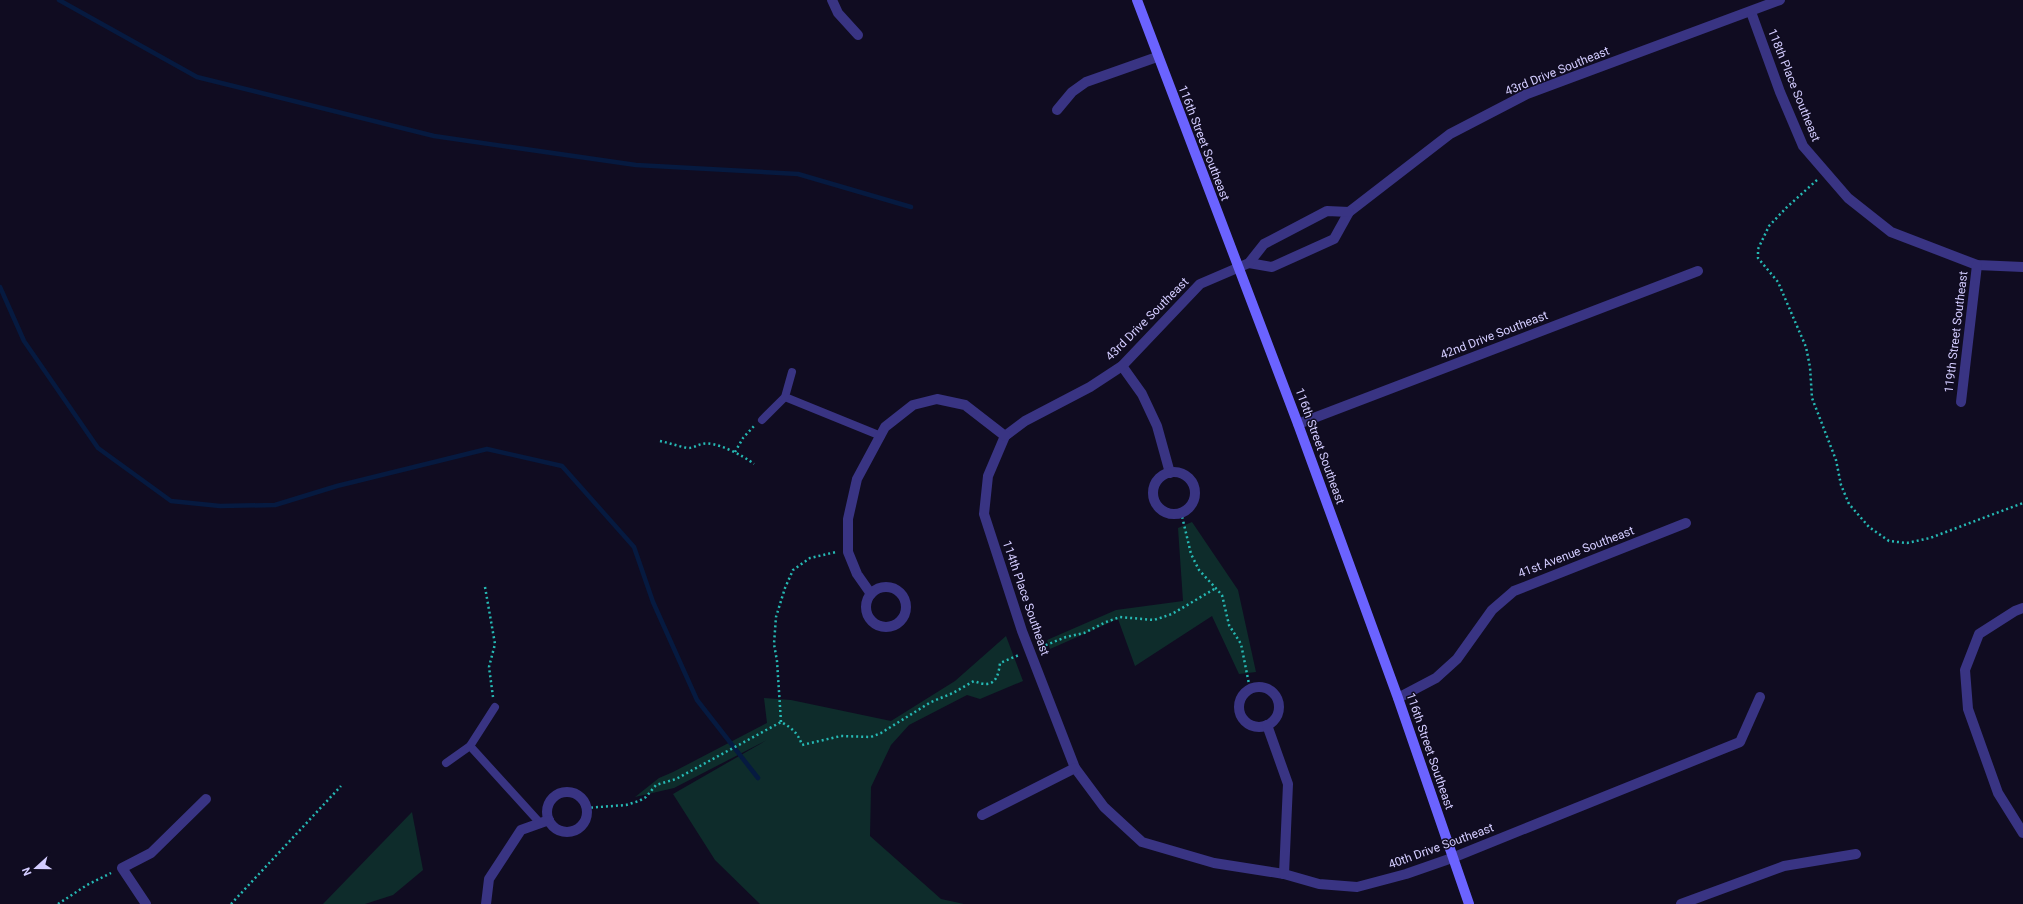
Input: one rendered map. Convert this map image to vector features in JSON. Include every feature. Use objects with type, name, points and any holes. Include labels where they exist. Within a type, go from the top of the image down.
[{"type":"street","points":[[832,0],[838,14],[858,35]]},
{"type":"street","name":"116th Street Southeast","points":[[1137,0],[1157,57],[1298,424],[1398,698],[1452,858],[1470,904]]},
{"type":"street","name":"43rd Drive Southeast","points":[[1249,263],[1272,267],[1334,239],[1349,212],[1450,134],[1527,94],[1780,0]]},
{"type":"street","name":"118th Place Southeast","points":[[1751,12],[1780,92],[1803,146],[1825,173],[1848,198],[1891,232],[1977,265]]},
{"type":"street","points":[[1057,110],[1072,92],[1086,82],[1157,57]]},
{"type":"street","name":"43rd Drive Southeast","points":[[1004,436],[1025,421],[1090,387],[1122,366],[1200,284],[1249,263],[1264,244],[1327,211],[1349,212]]},
{"type":"street","points":[[1977,265],[2023,267]]},
{"type":"street","name":"119th Street Southeast","points":[[1961,402],[1977,265]]},
{"type":"street","name":"42nd Drive Southeast","points":[[1298,424],[1698,271]]},
{"type":"street","points":[[1122,366],[1142,394],[1154,420],[1170,472]]},
{"type":"street","points":[[871,594],[857,574],[848,552],[848,519],[858,479],[885,427],[913,405],[937,399],[965,405],[1004,436]]},
{"type":"street","name":"114th Place Southeast","points":[[1004,436],[988,476],[984,514],[1030,651],[1075,768]]},
{"type":"street","points":[[1170,472],[1178,472],[1185,475],[1194,485],[1195,495],[1193,502],[1188,509],[1181,512],[1166,512],[1160,507],[1155,498],[1154,491],[1156,483],[1170,472]]},
{"type":"street","name":"41st Avenue Southeast","points":[[1398,698],[1436,678],[1457,659],[1492,610],[1514,591],[1686,523]]},
{"type":"street","points":[[2023,608],[2015,610],[1978,634],[1965,670],[1968,709],[1998,793],[2023,833]]},
{"type":"street","points":[[1257,687],[1266,688],[1273,692],[1277,698],[1278,713],[1273,721],[1267,725],[1254,726],[1241,715],[1240,700],[1250,689],[1257,687]]},
{"type":"street","name":"40th Drive Southeast","points":[[1075,768],[1104,807],[1142,842],[1214,863],[1284,874],[1319,884],[1357,887],[1406,874],[1452,858],[1740,742],[1760,697]]},
{"type":"street","points":[[1267,725],[1288,784],[1284,874]]},
{"type":"street","points":[[982,815],[1075,768]]},
{"type":"street","points":[[561,793],[571,793],[578,796],[586,808],[587,815],[583,824],[571,832],[563,832],[544,821],[550,803],[561,793]]},
{"type":"street","points":[[146,904],[122,868],[151,853],[206,799]]},
{"type":"street","points":[[486,904],[489,879],[521,830],[544,821]]},
{"type":"street","points":[[1681,904],[1784,866],[1856,854]]},
{"type":"lane","points":[[762,420],[785,397],[792,372]]},
{"type":"lane","points":[[785,397],[881,436]]},
{"type":"lane","points":[[446,763],[470,746],[495,707]]},
{"type":"lane","points":[[470,746],[544,821]]},
{"type":"path","points":[[1825,173],[1786,208],[1769,226],[1758,249],[1758,258],[1778,282],[1806,347],[1810,367],[1812,398],[1836,460],[1841,485],[1849,504],[1869,526],[1889,541],[1906,544],[1930,538],[2023,503]]},
{"type":"path","points":[[735,452],[750,429],[762,420]]},
{"type":"path","points":[[660,441],[689,448],[697,447],[702,444],[709,444],[735,452],[754,464]]},
{"type":"path","points":[[1181,512],[1191,554],[1199,570],[1222,595],[1229,625],[1241,644],[1250,689]]},
{"type":"path","points":[[781,722],[777,661],[774,644],[776,617],[785,588],[793,570],[810,558],[826,553],[848,552]]},
{"type":"path","points":[[485,587],[495,644],[489,667],[495,707]]},
{"type":"path","points":[[781,722],[792,728],[799,736],[802,745],[841,736],[871,737],[894,726],[931,702],[953,693],[974,681],[982,684],[988,684],[995,680],[998,675],[1000,663],[1066,637],[1084,633],[1120,617],[1154,620],[1172,614],[1216,588]]},
{"type":"path","points":[[586,808],[626,805],[639,801],[646,797],[656,785],[676,778],[781,722]]},
{"type":"path","points":[[231,904],[341,786]]},
{"type":"path","points":[[58,904],[87,885],[122,868]]},
{"type":"green space","points":[[1192,522],[1238,590],[1256,672],[1239,674],[1212,616],[1135,666],[1118,619],[1050,649],[1047,640],[1116,610],[1183,601],[1178,528]]},
{"type":"green space","points":[[1006,636],[1023,681],[980,699],[967,695],[909,725],[891,745],[871,787],[870,836],[941,899],[964,904],[760,904],[715,860],[673,794],[767,740],[674,788],[635,797],[659,778],[767,723],[764,698],[791,700],[891,721],[955,681]]},
{"type":"green space","points":[[412,812],[423,870],[393,895],[365,904],[323,904]]},
{"type":"waterway","points":[[59,0],[197,77],[434,136],[636,165],[798,174],[911,207]]},
{"type":"waterway","points":[[0,287],[24,341],[98,448],[171,501],[220,506],[275,505],[337,486],[487,449],[562,466],[634,547],[653,602],[697,700],[758,778]]}]
